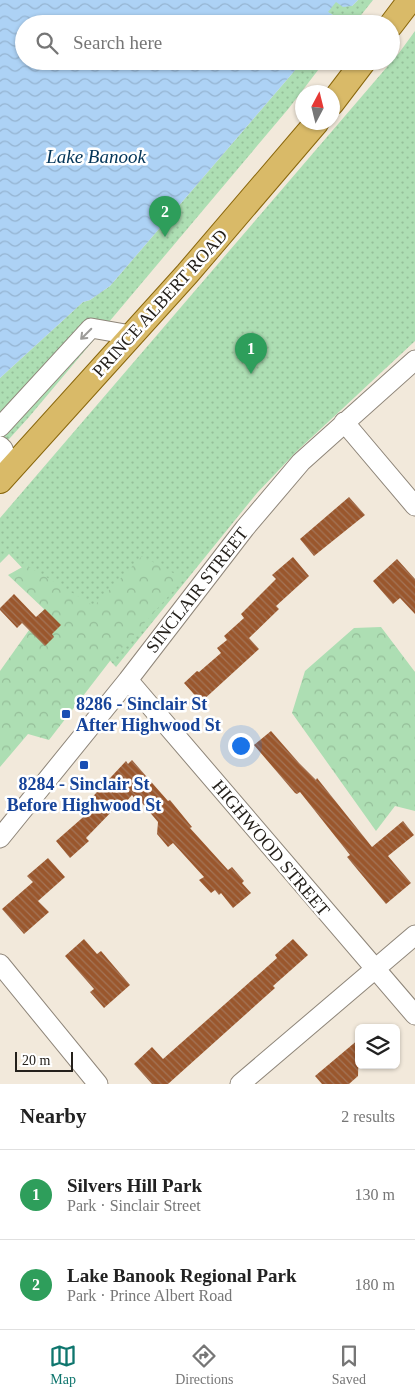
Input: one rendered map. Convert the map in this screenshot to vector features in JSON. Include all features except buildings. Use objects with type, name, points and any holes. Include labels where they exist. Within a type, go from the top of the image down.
[{"type":"main road","points":[[399,15],[410,0]]},
{"type":"main road","points":[[340,93],[357,70]]},
{"type":"main road","name":"PRINCE ALBERT ROAD","points":[[6,475],[187,274],[310,130]]},
{"type":"street","points":[[0,427],[91,328],[131,336]]},
{"type":"street","name":"SINCLAIR STREET","points":[[0,838],[128,680],[245,528],[301,462],[415,360]]},
{"type":"street","points":[[344,422],[415,506]]},
{"type":"street","points":[[0,446],[3,448],[6,475]]},
{"type":"street","name":"HIGHWOOD STREET","points":[[128,680],[415,1016]]},
{"type":"street","points":[[240,1084],[415,936]]},
{"type":"street","points":[[0,964],[98,1084]]},
{"type":"green space","points":[[358,0],[373,0],[361,15],[333,15],[327,12],[336,1],[352,6]]},
{"type":"green space","points":[[415,31],[415,341],[297,451],[257,493],[116,667],[9,554],[0,563],[0,518],[333,130],[340,130],[340,122],[384,70],[400,70],[400,52]]},
{"type":"green space","points":[[295,70],[318,70],[307,85],[295,85],[295,100],[289,108],[0,449],[0,378],[83,302],[90,300],[110,286]]},
{"type":"green space","points":[[142,556],[184,579],[110,661],[49,740],[28,734],[0,767],[0,671],[44,609],[8,575],[26,565],[94,606]]},
{"type":"green space","points":[[381,627],[415,672],[415,811],[395,806],[376,831],[292,713],[305,671],[354,628]]},
{"type":"water","name":"Lake Banook","points":[[0,0],[358,0],[352,6],[343,7],[336,2],[328,12],[333,15],[15,15],[15,70],[295,70],[110,286],[90,300],[83,302],[0,378]]},
{"type":"place","name":"Lake Banook Regional Park","points":[[165,237]]},
{"type":"place","name":"Silvers Hill Park","points":[[251,374]]},
{"type":"place","name":"8286 - Sinclair St After Highwood St","points":[[66,714]]},
{"type":"place","name":"8284 - Sinclair St Before Highwood St","points":[[84,765]]}]
